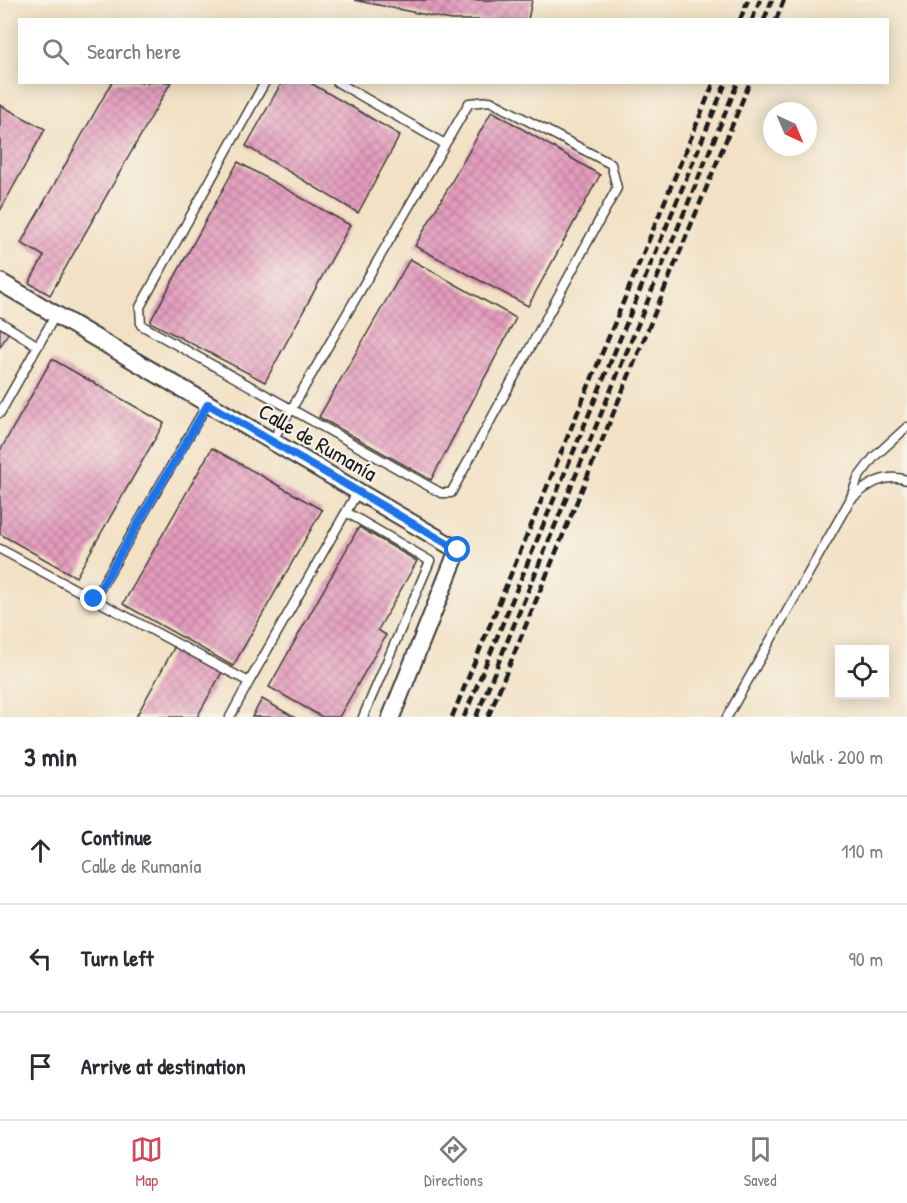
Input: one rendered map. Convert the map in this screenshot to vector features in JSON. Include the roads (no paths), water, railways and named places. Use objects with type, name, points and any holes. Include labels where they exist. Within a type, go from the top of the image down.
[{"type":"street","name":"Calle de Rumanía","points":[[0,282],[458,550],[391,717]]},
{"type":"lane","points":[[264,84],[140,307],[141,324],[291,410],[441,493],[451,493],[617,188],[611,164],[490,101],[469,103],[291,410],[272,441]]},
{"type":"lane","points":[[340,84],[445,144]]},
{"type":"lane","points":[[0,413],[56,314]]},
{"type":"lane","points":[[0,322],[38,346]]},
{"type":"lane","points":[[94,599],[208,404]]},
{"type":"lane","points":[[728,717],[850,500],[858,478],[874,457],[907,427]]},
{"type":"lane","points":[[850,500],[869,483],[890,477],[907,480]]},
{"type":"lane","points":[[230,717],[358,491]]},
{"type":"lane","points":[[346,512],[430,561],[363,717]]},
{"type":"lane","points":[[0,549],[249,682]]},
{"type":"railway","points":[[741,18],[748,0]]},
{"type":"railway","points":[[753,18],[760,0]]},
{"type":"railway","points":[[765,18],[772,0]]},
{"type":"railway","points":[[777,18],[784,0]]},
{"type":"railway","points":[[452,717],[713,84]]},
{"type":"railway","points":[[464,717],[725,84]]},
{"type":"railway","points":[[476,717],[737,84]]},
{"type":"railway","points":[[488,717],[749,84]]}]
